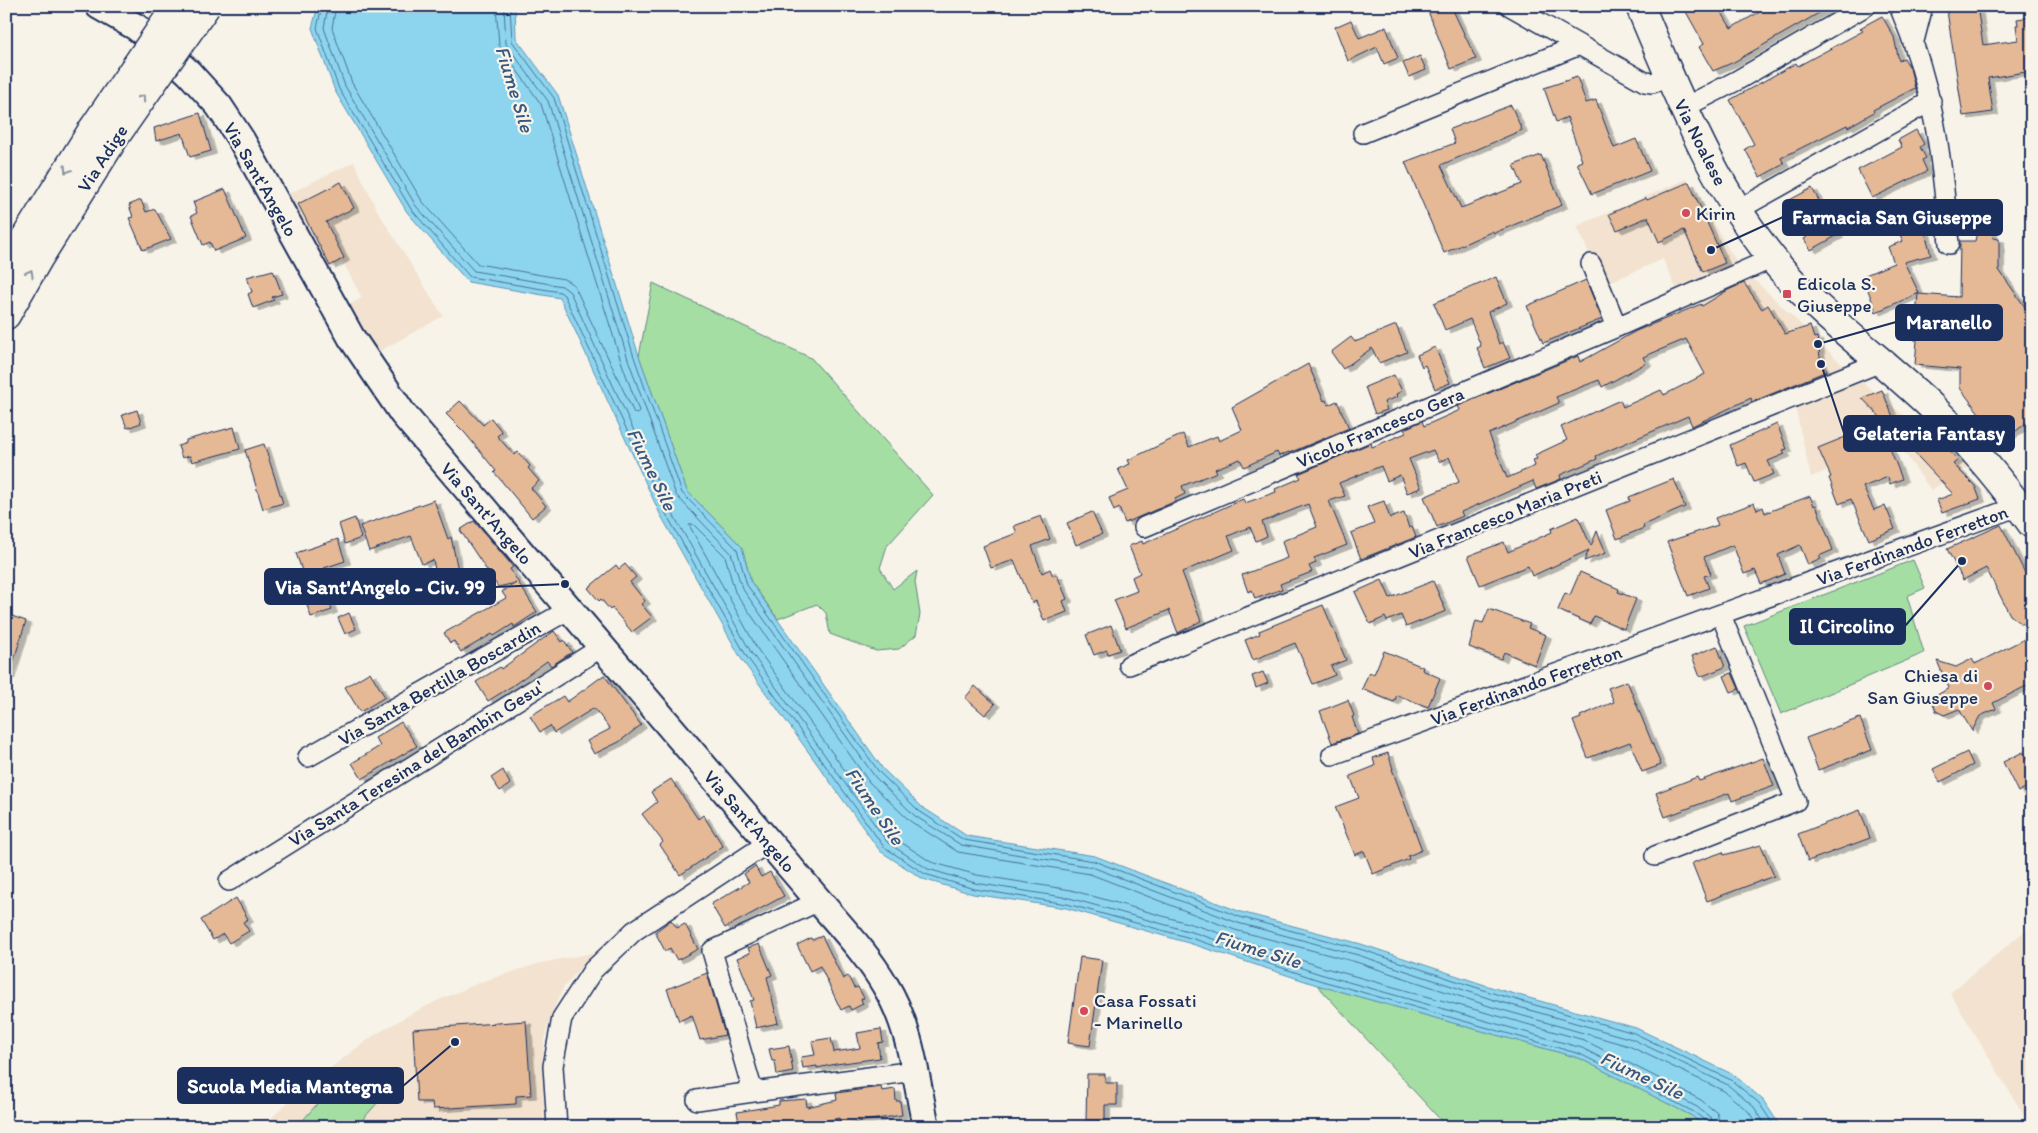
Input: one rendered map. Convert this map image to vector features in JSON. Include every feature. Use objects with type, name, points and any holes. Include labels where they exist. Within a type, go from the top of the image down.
[{"type":"main road","name":"Via Adige","points":[[6,316],[38,259],[103,133],[177,6]]},
{"type":"main road","name":"Via Adige","points":[[6,269],[103,133],[206,6]]},
{"type":"main road","name":"Via Noalese","points":[[1640,6],[1683,108],[1713,168],[1738,210],[1772,258],[1810,299],[1937,412],[1972,448],[2025,515]]},
{"type":"street","name":"Via Sant'Angelo","points":[[99,6],[136,27],[159,45],[189,73],[218,106],[242,141],[351,337],[383,386],[422,438],[860,949],[886,986],[905,1029],[926,1127]]},
{"type":"street","points":[[1510,6],[1577,46],[1644,82],[1652,83],[1670,77]]},
{"type":"street","points":[[1683,108],[1736,81],[1866,6]]},
{"type":"street","points":[[1899,6],[1914,41],[1932,101],[1942,164],[1949,244]]},
{"type":"street","points":[[1914,41],[1923,6]]},
{"type":"street","points":[[1363,133],[1577,46]]},
{"type":"street","points":[[1738,210],[1932,101]]},
{"type":"street","name":"Vicolo Francesco Gera","points":[[1144,527],[1616,327],[1772,258]]},
{"type":"street","points":[[1590,264],[1616,327]]},
{"type":"street","name":"Via Francesco Maria Preti","points":[[1129,665],[1881,362]]},
{"type":"street","name":"Via Ferdinando Ferretton","points":[[1332,755],[1721,615],[2025,515]]},
{"type":"street","name":"Via Santa Bertilla Boscardin","points":[[308,757],[570,609]]},
{"type":"street","points":[[1655,856],[1796,801],[1721,615]]},
{"type":"street","name":"Via Santa Teresina del Bambin Gesu'","points":[[229,881],[602,647]]},
{"type":"street","points":[[557,1127],[553,1066],[562,1018],[593,970],[634,931],[768,842]]},
{"type":"street","points":[[753,1092],[712,951],[819,901]]},
{"type":"street","points":[[697,1100],[915,1071]]},
{"type":"shaded area","points":[[354,162],[377,210],[443,316],[376,353],[349,305],[362,298],[343,262],[325,271],[286,195]]},
{"type":"shaded area","points":[[1687,179],[1737,263],[1852,374],[1968,467],[1931,490],[1896,441],[1811,477],[1793,398],[1774,352],[1711,330],[1702,303],[1678,293],[1663,259],[1603,285],[1577,226]]},
{"type":"shaded area","points":[[2032,925],[2032,1127],[2031,1127],[1950,993]]},
{"type":"shaded area","points":[[593,953],[563,988],[545,1035],[542,1060],[544,1121],[482,1124],[482,1127],[262,1127],[300,1091],[373,1036],[409,1015],[484,981],[541,963]]},
{"type":"green space","points":[[653,283],[811,358],[933,495],[887,546],[880,568],[893,589],[917,571],[915,582],[920,614],[916,635],[899,649],[876,651],[830,634],[826,613],[817,604],[778,619],[751,582],[742,547],[687,491],[639,356]]},
{"type":"green space","points":[[1913,560],[1925,588],[1907,596],[1924,653],[1781,714],[1744,626]]},
{"type":"green space","points":[[1317,985],[1579,1058],[1692,1116],[1705,1127],[1447,1127]]},
{"type":"green space","points":[[345,1072],[379,1101],[356,1127],[297,1127]]},
{"type":"water","name":"Fiume Sile","points":[[318,6],[515,6],[516,38],[558,95],[639,356],[687,491],[742,547],[751,582],[883,769],[922,807],[967,836],[1095,856],[1241,912],[1361,944],[1497,989],[1636,1028],[1734,1075],[1763,1100],[1781,1127],[1705,1127],[1692,1116],[1579,1058],[1317,985],[1192,944],[1066,908],[973,894],[923,879],[880,851],[742,660],[660,514],[560,298],[468,282],[407,212],[335,91],[312,28]]},
{"type":"building","points":[[1426,6],[1451,6],[1476,59],[1451,69]]},
{"type":"building","points":[[1693,6],[1718,6],[1731,28],[1770,6],[1831,6],[1734,62],[1713,71],[1699,47],[1704,44],[1685,10]]},
{"type":"building","points":[[1977,6],[1983,45],[2018,40],[2017,19],[2032,17],[2032,71],[1988,78],[1993,112],[1963,116],[1947,11]]},
{"type":"building","points":[[1882,16],[1894,37],[1899,61],[1904,58],[1910,68],[1915,88],[1873,110],[1874,112],[1848,127],[1847,125],[1781,158],[1784,164],[1760,177],[1745,149],[1754,144],[1730,100],[1796,63],[1798,66],[1863,31],[1860,28]]},
{"type":"building","points":[[1351,20],[1359,38],[1386,27],[1398,58],[1384,64],[1377,47],[1348,61],[1335,27]]},
{"type":"building","points":[[1420,56],[1426,70],[1409,77],[1403,63]]},
{"type":"building","points":[[1577,77],[1586,103],[1596,100],[1614,148],[1636,139],[1650,171],[1592,194],[1577,163],[1582,161],[1567,117],[1556,122],[1544,88]]},
{"type":"building","points":[[1511,105],[1522,130],[1441,165],[1461,208],[1522,184],[1514,165],[1541,155],[1562,205],[1494,233],[1493,231],[1444,253],[1405,162],[1455,143],[1450,129]]},
{"type":"building","points":[[200,113],[211,151],[190,157],[182,133],[156,141],[154,128]]},
{"type":"building","points":[[1916,130],[1924,144],[1920,147],[1926,158],[1922,160],[1927,171],[1872,198],[1858,170],[1902,147],[1898,140]]},
{"type":"building","points":[[341,182],[354,208],[326,222],[344,258],[330,266],[298,204]]},
{"type":"building","points":[[1689,182],[1725,263],[1703,272],[1684,230],[1659,242],[1648,217],[1617,230],[1609,214]]},
{"type":"building","points":[[1812,188],[1838,235],[1811,250],[1804,239],[1807,237],[1804,231],[1801,232],[1784,203]]},
{"type":"building","points":[[225,189],[246,238],[214,251],[210,242],[203,245],[191,216],[197,213],[193,202]]},
{"type":"building","points":[[141,200],[146,212],[155,209],[171,239],[143,250],[129,218],[133,217],[129,205]]},
{"type":"building","points":[[1918,203],[1930,225],[1924,228],[1931,255],[1904,262],[1919,293],[1876,312],[1863,276],[1894,263],[1888,247],[1903,241],[1891,216]]},
{"type":"building","points":[[1977,231],[1992,231],[1993,238],[1999,239],[1999,270],[2032,317],[2032,419],[2001,442],[1960,388],[1960,369],[1915,365],[1917,340],[1914,340],[1918,294],[1959,297],[1960,241],[1975,241]]},
{"type":"building","points":[[273,270],[282,294],[272,297],[274,300],[253,308],[248,294],[252,292],[247,277]]},
{"type":"building","points":[[1496,277],[1507,303],[1488,312],[1499,344],[1503,342],[1510,358],[1485,368],[1477,348],[1481,346],[1470,319],[1445,330],[1434,303]]},
{"type":"building","points":[[1586,280],[1602,319],[1543,343],[1527,306]]},
{"type":"building","points":[[1744,283],[1762,309],[1768,305],[1785,334],[1810,326],[1814,338],[1817,337],[1821,364],[1827,371],[1752,402],[1751,398],[1692,426],[1688,416],[1596,456],[1597,459],[1560,475],[1561,479],[1536,489],[1533,481],[1461,512],[1463,516],[1437,527],[1424,497],[1459,482],[1449,457],[1439,462],[1433,450],[1409,459],[1421,488],[1407,493],[1400,475],[1387,481],[1381,466],[1339,483],[1345,496],[1329,501],[1347,545],[1314,558],[1316,563],[1309,566],[1312,572],[1280,584],[1282,589],[1255,599],[1252,590],[1248,592],[1242,575],[1287,558],[1282,541],[1317,527],[1308,504],[1262,522],[1267,536],[1256,541],[1250,527],[1228,536],[1234,550],[1182,572],[1201,621],[1178,633],[1169,610],[1126,628],[1114,600],[1137,591],[1132,577],[1140,573],[1129,546],[1142,541],[1143,544],[1243,499],[1245,503],[1276,492],[1275,489],[1301,478],[1298,474],[1371,443],[1372,447],[1406,433],[1404,429],[1422,421],[1424,426],[1460,410],[1458,406],[1578,356],[1580,362],[1636,331],[1701,304],[1702,306],[1728,290]],"holes":[[[1686,339],[1705,374],[1664,395],[1661,390],[1623,407],[1620,400],[1561,427],[1567,440],[1535,455],[1537,459],[1533,460],[1535,466],[1507,478],[1489,434],[1559,403],[1556,397],[1599,380],[1602,387],[1646,363],[1643,357]]]},
{"type":"building","points":[[1396,325],[1407,352],[1379,363],[1372,348],[1343,369],[1331,352],[1351,337],[1355,342]]},
{"type":"building","points":[[1435,347],[1450,383],[1435,389],[1425,365],[1422,367],[1417,355]]},
{"type":"building","points":[[1308,364],[1324,401],[1326,400],[1328,405],[1337,401],[1349,428],[1289,453],[1279,456],[1277,452],[1244,467],[1240,459],[1215,469],[1217,472],[1182,486],[1185,494],[1175,499],[1176,501],[1125,523],[1119,508],[1114,511],[1109,498],[1128,490],[1118,469],[1130,464],[1128,460],[1183,434],[1189,447],[1217,436],[1219,441],[1242,430],[1232,407]]},
{"type":"building","points":[[1394,375],[1402,391],[1396,394],[1397,397],[1384,402],[1387,410],[1375,414],[1365,387]]},
{"type":"building","points":[[1882,390],[1902,439],[1862,398]]},
{"type":"building","points":[[460,401],[483,425],[491,418],[502,432],[497,436],[514,455],[518,452],[530,466],[528,468],[539,481],[531,488],[546,506],[532,518],[465,433],[446,414]]},
{"type":"building","points":[[137,410],[141,423],[127,428],[122,415]]},
{"type":"building","points":[[1880,423],[1902,479],[1890,484],[1888,477],[1863,487],[1874,510],[1885,505],[1895,529],[1869,540],[1851,499],[1839,504],[1829,478],[1831,477],[1818,448]]},
{"type":"building","points":[[1777,424],[1787,449],[1783,450],[1785,454],[1768,461],[1774,474],[1754,482],[1746,463],[1738,466],[1730,445]]},
{"type":"building","points":[[234,427],[240,449],[192,462],[190,456],[182,458],[178,446],[186,443],[186,440]]},
{"type":"building","points":[[1929,429],[1958,460],[1953,464],[1975,486],[1980,499],[1942,513],[1937,500],[1953,494],[1906,444],[1917,433],[1921,437]]},
{"type":"building","points":[[264,444],[283,503],[263,509],[245,450]]},
{"type":"building","points":[[1674,479],[1685,507],[1643,525],[1644,528],[1617,539],[1606,510],[1630,501],[1629,497]]},
{"type":"building","points":[[1810,496],[1814,506],[1816,505],[1833,550],[1819,556],[1821,559],[1808,565],[1800,545],[1778,555],[1785,574],[1761,584],[1755,570],[1744,574],[1733,545],[1704,557],[1711,574],[1704,576],[1709,588],[1688,596],[1667,542],[1718,525],[1715,518],[1754,503],[1757,510],[1763,507],[1765,513]]},
{"type":"building","points":[[434,500],[448,539],[451,537],[463,594],[441,598],[433,560],[422,564],[411,536],[369,551],[360,526]]},
{"type":"building","points":[[1384,501],[1390,518],[1404,513],[1409,528],[1412,527],[1416,537],[1361,559],[1351,533],[1374,524],[1367,507]]},
{"type":"building","points":[[1092,512],[1102,534],[1076,545],[1067,523]]},
{"type":"building","points":[[1041,516],[1050,539],[1032,546],[1042,573],[1050,569],[1053,576],[1057,575],[1067,599],[1063,601],[1067,612],[1044,621],[1036,601],[1032,603],[1014,560],[991,568],[983,546],[1017,533],[1014,526]]},
{"type":"building","points":[[1578,517],[1591,546],[1597,531],[1606,553],[1584,561],[1589,550],[1532,576],[1528,566],[1480,585],[1468,556],[1504,542],[1508,552],[1552,532],[1551,529]]},
{"type":"building","points":[[355,518],[361,538],[345,544],[339,524]]},
{"type":"building","points":[[474,521],[513,567],[510,569],[537,612],[514,627],[513,624],[494,636],[492,634],[461,652],[454,641],[450,643],[444,633],[506,598],[502,592],[516,583],[498,587],[460,530]]},
{"type":"building","points":[[2001,525],[2032,587],[2032,620],[2022,624],[2010,615],[1986,568],[1963,580],[1947,549]]},
{"type":"building","points":[[338,539],[345,561],[324,568],[327,578],[322,580],[332,610],[311,617],[305,599],[311,597],[296,553]]},
{"type":"building","points":[[625,564],[636,577],[630,582],[645,601],[641,604],[652,617],[632,632],[612,608],[610,610],[601,599],[599,601],[588,588],[616,565],[619,569]]},
{"type":"building","points":[[1580,572],[1619,589],[1618,592],[1636,599],[1624,629],[1594,616],[1590,624],[1558,610],[1565,593],[1570,595]]},
{"type":"building","points":[[1382,580],[1390,598],[1433,581],[1446,611],[1406,627],[1401,615],[1387,621],[1385,617],[1370,624],[1355,592]]},
{"type":"building","points":[[1323,605],[1346,660],[1331,666],[1335,675],[1313,684],[1295,643],[1253,660],[1245,640],[1260,634],[1259,631]]},
{"type":"building","points":[[1489,609],[1530,624],[1528,628],[1546,635],[1535,665],[1504,652],[1501,659],[1469,647],[1476,621],[1483,623]]},
{"type":"building","points":[[349,613],[356,629],[345,634],[338,618]]},
{"type":"building","points":[[6,614],[26,621],[9,676],[6,675]]},
{"type":"building","points":[[1111,625],[1120,650],[1108,654],[1107,650],[1094,655],[1086,635]]},
{"type":"building","points":[[554,631],[562,642],[564,640],[572,652],[551,666],[547,661],[488,701],[476,682],[500,667],[501,669]]},
{"type":"building","name":"Chiesa di San Giuseppe","points":[[2032,635],[2032,683],[1993,703],[1996,709],[1980,716],[1972,731],[1959,709],[1944,715],[1936,711],[1933,703],[1934,697],[1949,688],[1937,661],[1956,667],[1972,659],[1975,664]]},
{"type":"building","points":[[1717,646],[1725,667],[1700,677],[1692,656]]},
{"type":"building","points":[[1384,651],[1423,667],[1422,670],[1440,678],[1428,707],[1397,695],[1394,702],[1362,689],[1369,672],[1374,674]]},
{"type":"building","points":[[370,672],[385,697],[360,712],[345,687]]},
{"type":"building","points":[[1263,672],[1268,683],[1256,688],[1252,676]]},
{"type":"building","points":[[1732,673],[1739,689],[1731,692],[1724,676]]},
{"type":"building","points":[[604,675],[641,725],[619,742],[594,754],[587,741],[610,729],[594,708],[554,733],[550,726],[540,732],[530,716],[563,696],[567,702]]},
{"type":"building","points":[[1627,681],[1661,765],[1642,772],[1630,742],[1588,758],[1573,721],[1581,718],[1580,716],[1614,702],[1608,688]]},
{"type":"building","points":[[975,686],[995,704],[985,715],[965,698]]},
{"type":"building","points":[[1348,700],[1358,734],[1332,743],[1320,711]]},
{"type":"building","points":[[1860,718],[1872,750],[1818,770],[1806,738]]},
{"type":"building","points":[[401,722],[417,746],[362,779],[352,763],[380,746],[375,738]]},
{"type":"building","points":[[1967,752],[1973,765],[1940,782],[1933,769]]},
{"type":"building","points":[[2023,752],[2032,769],[2032,784],[2018,792],[2003,762]]},
{"type":"building","points":[[1388,753],[1392,769],[1422,850],[1408,856],[1409,859],[1373,874],[1364,851],[1355,855],[1335,807],[1359,798],[1350,776],[1375,766],[1373,758]]},
{"type":"building","points":[[1763,758],[1774,786],[1732,801],[1729,793],[1665,817],[1656,793],[1697,777],[1699,781]]},
{"type":"building","points":[[503,770],[510,784],[500,791],[491,778]]},
{"type":"building","points":[[671,779],[698,819],[703,815],[723,846],[680,875],[660,845],[663,842],[642,814],[657,802],[651,792]]},
{"type":"building","points":[[1860,810],[1870,838],[1808,861],[1798,834]]},
{"type":"building","points":[[1761,845],[1774,876],[1707,901],[1692,863],[1723,852],[1724,855]]},
{"type":"building","points":[[755,866],[761,877],[770,872],[784,896],[725,928],[711,904],[749,882],[744,874]]},
{"type":"building","points":[[236,898],[248,919],[243,922],[249,931],[229,943],[223,934],[213,940],[201,920]]},
{"type":"building","points":[[671,920],[677,928],[685,924],[698,949],[677,960],[670,948],[665,951],[655,932]]},
{"type":"building","points":[[822,936],[843,979],[848,976],[854,988],[858,987],[864,998],[861,999],[863,1004],[851,1010],[849,1006],[841,1010],[820,966],[810,971],[797,945],[811,938],[812,940]]},
{"type":"building","points":[[759,944],[772,975],[767,977],[778,1023],[756,1028],[750,1001],[754,1000],[737,958],[750,953],[748,948]]},
{"type":"building","points":[[1080,957],[1102,960],[1090,1046],[1068,1043]]},
{"type":"building","points":[[707,973],[725,1035],[700,1040],[692,1015],[679,1021],[667,989]]},
{"type":"building","points":[[526,1021],[531,1095],[516,1096],[516,1104],[433,1109],[432,1102],[417,1102],[413,1029]]},
{"type":"building","points":[[881,1029],[883,1042],[878,1043],[880,1058],[817,1068],[817,1066],[803,1068],[801,1057],[815,1055],[812,1041],[831,1038],[834,1052],[860,1048],[857,1033]]},
{"type":"building","points":[[789,1046],[793,1072],[777,1075],[775,1061],[772,1061],[769,1049]]},
{"type":"building","points":[[1087,1074],[1105,1074],[1105,1083],[1117,1083],[1117,1105],[1105,1105],[1105,1120],[1086,1120]]},
{"type":"building","points":[[881,1087],[882,1091],[895,1089],[896,1101],[900,1101],[902,1115],[840,1125],[839,1118],[800,1127],[784,1127],[784,1121],[759,1123],[759,1127],[740,1127],[737,1112],[779,1105],[779,1101],[806,1099],[807,1107],[837,1100],[836,1093]]},
{"type":"place","name":"Kirin","points":[[1686,213]]},
{"type":"place","name":"Farmacia San Giuseppe","points":[[1711,250]]},
{"type":"place","name":"Edicola S. Giuseppe","points":[[1787,294]]},
{"type":"place","name":"Maranello","points":[[1818,344]]},
{"type":"place","name":"Gelateria Fantasy","points":[[1821,364]]},
{"type":"place","name":"Il Circolino","points":[[1962,561]]},
{"type":"place","name":"Via Sant'Angelo - Civ. 99","points":[[565,584]]},
{"type":"place","name":"Chiesa di San Giuseppe","points":[[1988,686]]},
{"type":"place","name":"Casa Fossati - Marinello","points":[[1084,1011]]},
{"type":"place","name":"Scuola Media Mantegna","points":[[455,1042]]}]
